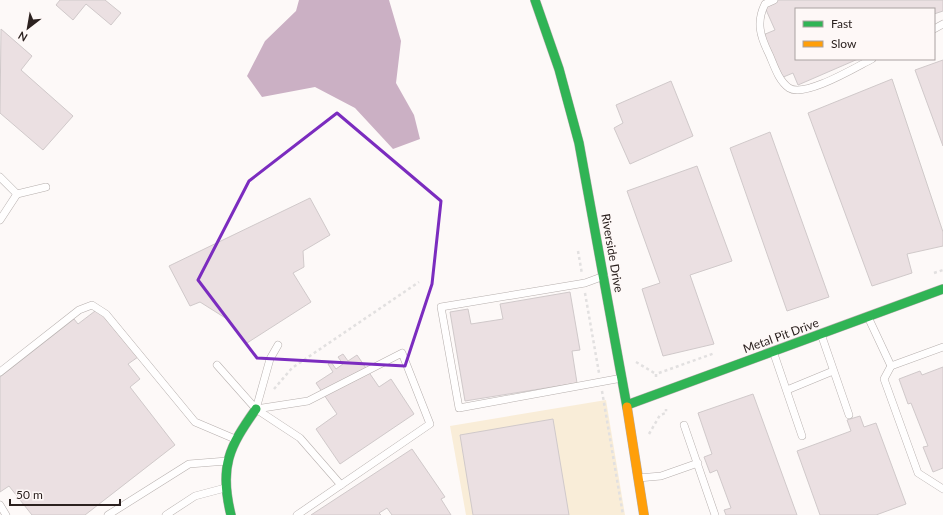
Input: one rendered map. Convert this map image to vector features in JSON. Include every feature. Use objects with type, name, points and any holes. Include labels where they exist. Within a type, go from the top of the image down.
[{"type":"street","name":"Riverside Drive","points":[[535,0],[559,69],[579,143],[627,405],[644,515]]},
{"type":"street","name":"Metal Pit Drive","points":[[627,405],[943,289]]},
{"type":"street","points":[[231,515],[226,487],[228,461],[235,439],[256,409]]},
{"type":"lane","points":[[774,0],[765,4],[761,12],[760,36],[781,79],[790,89],[802,90],[813,88],[870,60]]},
{"type":"lane","points":[[0,177],[17,194]]},
{"type":"lane","points":[[0,220],[17,194],[46,187]]},
{"type":"lane","points":[[604,276],[585,283],[442,307],[459,408],[622,378]]},
{"type":"lane","points":[[0,372],[79,310],[92,305],[106,314],[195,422],[235,439]]},
{"type":"lane","points":[[868,316],[891,366]]},
{"type":"lane","points":[[821,333],[849,415]]},
{"type":"lane","points":[[256,409],[270,359],[278,345]]},
{"type":"lane","points":[[943,347],[891,366],[884,379],[918,473],[943,488]]},
{"type":"lane","points":[[773,351],[802,436]]},
{"type":"lane","points":[[256,409],[308,401],[402,353],[430,424],[297,515]]},
{"type":"lane","points":[[217,365],[256,409],[300,438],[341,485]]},
{"type":"lane","points":[[787,390],[834,371]]},
{"type":"lane","points":[[684,426],[715,515]]},
{"type":"lane","points":[[108,515],[189,464],[228,461]]},
{"type":"lane","points":[[638,478],[661,476],[698,463]]},
{"type":"lane","points":[[166,515],[195,496],[226,487]]},
{"type":"lane","points":[[0,505],[6,515]]},
{"type":"path","points":[[272,391],[292,368],[419,282]]},
{"type":"path","points":[[650,440],[649,433],[660,415],[666,413],[666,408]]},
{"type":"highlighted area","points":[[337,113],[441,201],[432,284],[405,366],[257,358],[198,280],[249,181]]},
{"type":"shaded area","points":[[299,0],[389,0],[401,41],[396,83],[414,115],[420,139],[393,149],[355,108],[315,87],[262,97],[247,76],[265,41],[296,11]]},
{"type":"shaded area","points":[[606,400],[625,515],[466,515],[450,426]]},
{"type":"building","points":[[60,0],[105,0],[121,13],[111,25],[86,4],[73,20],[56,5]]},
{"type":"building","points":[[770,0],[943,0],[943,11],[935,14],[935,8],[795,8],[795,60],[856,60],[798,85],[793,73],[781,78],[763,35],[775,30],[763,3]]},
{"type":"building","points":[[1,29],[32,56],[21,70],[73,116],[43,150],[0,113]]},
{"type":"building","points":[[943,60],[943,146],[915,70]]},
{"type":"building","points":[[892,79],[943,232],[943,246],[907,254],[912,273],[872,286],[808,113]]},
{"type":"building","points":[[671,81],[693,136],[630,164],[614,128],[623,123],[616,105]]},
{"type":"building","points":[[770,132],[829,297],[787,311],[730,148]]},
{"type":"building","points":[[697,166],[732,261],[690,275],[714,344],[663,356],[642,289],[660,283],[627,191]]},
{"type":"building","points":[[310,198],[330,235],[303,251],[304,267],[293,273],[311,302],[247,343],[227,319],[200,302],[190,306],[169,266]]},
{"type":"building","points":[[570,292],[580,350],[572,351],[577,383],[465,401],[450,312],[468,309],[471,324],[503,319],[500,304]]},
{"type":"building","points":[[99,308],[138,357],[128,364],[140,379],[130,387],[175,445],[85,515],[32,515],[9,486],[0,492],[0,377],[74,319],[78,324]]},
{"type":"building","points":[[343,354],[348,361],[357,355],[379,387],[391,379],[414,414],[340,464],[316,429],[337,414],[316,383],[333,372],[328,364],[331,362],[336,369],[343,364],[338,357]]},
{"type":"building","points":[[943,367],[943,468],[933,472],[923,447],[928,446],[911,403],[908,404],[899,379],[920,371],[922,375]]},
{"type":"building","points":[[753,394],[797,515],[726,515],[724,510],[731,508],[717,470],[710,473],[704,457],[712,454],[698,413]]},
{"type":"building","points":[[860,416],[864,427],[876,423],[906,504],[876,515],[820,515],[797,451],[851,431],[847,420]]},
{"type":"building","points":[[553,419],[569,515],[473,515],[460,435]]},
{"type":"building","points":[[412,449],[445,497],[441,499],[451,515],[392,515],[387,508],[379,513],[381,515],[311,515]]},
{"type":"traffic: fast","points":[[535,0],[559,69],[579,143],[627,407]]},
{"type":"traffic: fast","points":[[627,405],[943,289]]},
{"type":"traffic: fast","points":[[231,515],[226,484],[229,458],[239,435],[256,409]]},
{"type":"traffic: slow","points":[[627,407],[644,515]]}]
